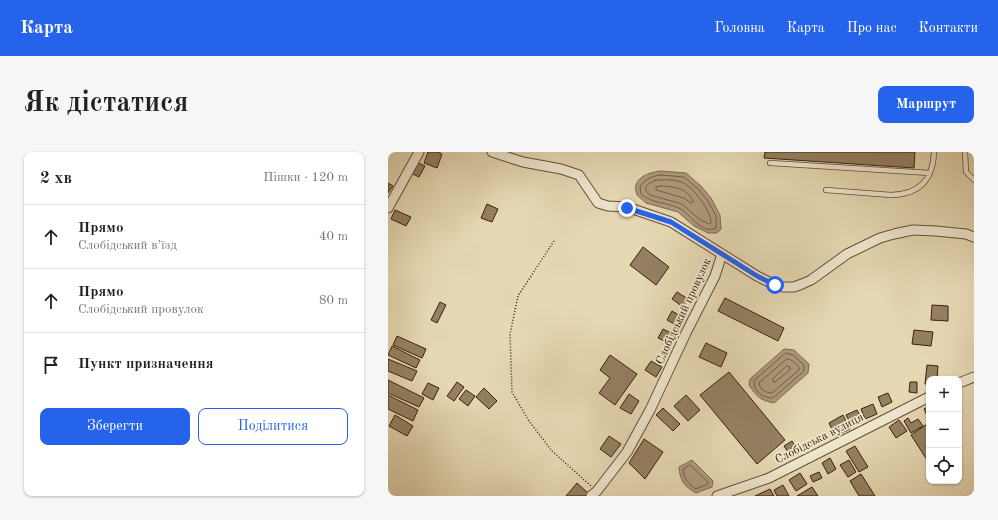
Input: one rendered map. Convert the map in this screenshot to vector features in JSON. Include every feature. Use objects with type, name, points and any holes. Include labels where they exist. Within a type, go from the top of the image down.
[{"type":"street","points":[[388,208],[419,152]]},
{"type":"street","name":"Слобідський провулок","points":[[492,152],[523,162],[561,169],[580,175],[598,203],[608,206],[627,208],[671,222],[722,254],[715,276],[686,333],[650,410],[627,452],[594,494]]},
{"type":"street","points":[[722,254],[757,276],[775,285],[794,287],[811,280],[847,254],[880,238],[894,234],[913,230],[966,234],[974,237]]},
{"type":"street","points":[[962,382],[974,377]]},
{"type":"street","name":"Слобідська вулиця","points":[[717,496],[769,478],[926,398]]},
{"type":"lane","points":[[826,190],[900,194],[909,192],[924,182],[930,173],[933,166],[934,152]]},
{"type":"lane","points":[[965,152],[966,172],[974,180]]},
{"type":"lane","points":[[770,163],[930,173]]},
{"type":"path","points":[[554,241],[518,296],[510,334],[512,392],[529,421],[552,451],[594,494]]},
{"type":"water","points":[[661,171],[686,173],[701,186],[711,198],[720,215],[721,229],[717,233],[708,233],[694,226],[678,212],[646,203],[637,195],[636,186],[643,176]]},
{"type":"water","points":[[784,349],[794,350],[809,364],[808,373],[774,403],[765,401],[757,395],[749,385],[750,379]]},
{"type":"water","points":[[692,460],[713,481],[712,487],[696,493],[683,483],[680,476],[679,467]]},
{"type":"building","points":[[428,152],[438,152],[442,154],[437,168],[424,163]]},
{"type":"building","points":[[765,152],[915,152],[914,168],[764,158]]},
{"type":"building","points":[[416,162],[425,166],[419,177],[411,173]]},
{"type":"building","points":[[388,183],[393,186],[388,193]]},
{"type":"building","points":[[487,204],[498,209],[492,222],[481,218]]},
{"type":"building","points":[[395,210],[411,217],[406,226],[391,219]]},
{"type":"building","points":[[643,247],[669,267],[656,285],[630,265]]},
{"type":"building","points":[[677,292],[688,299],[683,307],[672,299]]},
{"type":"building","points":[[725,298],[784,328],[778,341],[718,311]]},
{"type":"building","points":[[440,302],[446,305],[437,323],[431,320]]},
{"type":"building","points":[[932,305],[948,306],[948,321],[931,320]]},
{"type":"building","points":[[672,311],[682,317],[678,326],[667,320]]},
{"type":"building","points":[[663,329],[673,334],[669,343],[658,338]]},
{"type":"building","points":[[914,330],[933,332],[931,346],[912,344]]},
{"type":"building","points":[[397,336],[426,349],[422,358],[393,345]]},
{"type":"building","points":[[706,343],[727,353],[721,367],[699,357]]},
{"type":"building","points":[[392,346],[420,360],[416,368],[388,355]]},
{"type":"building","points":[[610,355],[637,374],[615,405],[599,393],[610,378],[600,370]]},
{"type":"building","points":[[388,359],[417,371],[412,381],[388,371]]},
{"type":"building","points":[[651,361],[662,367],[656,377],[645,370]]},
{"type":"building","points":[[927,365],[938,366],[937,376],[926,376],[925,384]]},
{"type":"building","points":[[729,372],[785,440],[757,464],[700,395]]},
{"type":"building","points":[[388,380],[424,398],[419,407],[388,393]]},
{"type":"building","points":[[457,382],[464,387],[454,401],[447,396]]},
{"type":"building","points":[[910,382],[917,382],[917,393],[909,392]]},
{"type":"building","points":[[428,383],[439,388],[433,400],[422,394]]},
{"type":"building","points":[[484,388],[497,401],[489,409],[476,397]]},
{"type":"building","points":[[466,390],[475,396],[468,406],[459,399]]},
{"type":"building","points":[[888,393],[892,402],[882,407],[878,397]]},
{"type":"building","points":[[629,394],[639,401],[631,414],[620,408]]},
{"type":"building","points":[[388,395],[418,410],[413,421],[388,409]]},
{"type":"building","points":[[686,395],[700,410],[688,421],[674,406]]},
{"type":"building","points":[[873,404],[877,414],[865,419],[861,409]]},
{"type":"building","points":[[663,408],[680,424],[673,431],[656,415]]},
{"type":"building","points":[[857,410],[863,421],[852,426],[846,415]]},
{"type":"building","points":[[395,415],[413,426],[407,436],[389,426]]},
{"type":"building","points":[[843,415],[850,429],[835,436],[829,423]]},
{"type":"building","points":[[908,418],[911,423],[918,419],[923,426],[911,433],[904,421]]},
{"type":"building","points":[[899,420],[907,431],[896,438],[889,427]]},
{"type":"building","points":[[926,425],[926,458],[911,435]]},
{"type":"building","points":[[609,436],[621,444],[611,457],[600,449]]},
{"type":"building","points":[[644,439],[663,452],[645,479],[629,463]]},
{"type":"building","points":[[792,441],[798,450],[790,455],[784,446]]},
{"type":"building","points":[[855,446],[868,467],[859,472],[846,451]]},
{"type":"building","points":[[830,458],[836,469],[828,474],[822,463]]},
{"type":"building","points":[[849,460],[856,472],[848,477],[840,465]]},
{"type":"building","points":[[819,472],[822,478],[813,482],[810,476]]},
{"type":"building","points":[[800,473],[807,484],[796,491],[789,480]]},
{"type":"building","points":[[861,474],[875,496],[859,496],[850,481]]},
{"type":"building","points":[[577,483],[588,493],[585,496],[566,496]]},
{"type":"building","points":[[783,485],[789,496],[777,496],[774,490]]},
{"type":"building","points":[[812,487],[818,496],[797,496]]},
{"type":"building","points":[[770,489],[774,496],[755,496]]},
{"type":"route","points":[[627,208],[671,222],[757,276],[775,285]]}]
